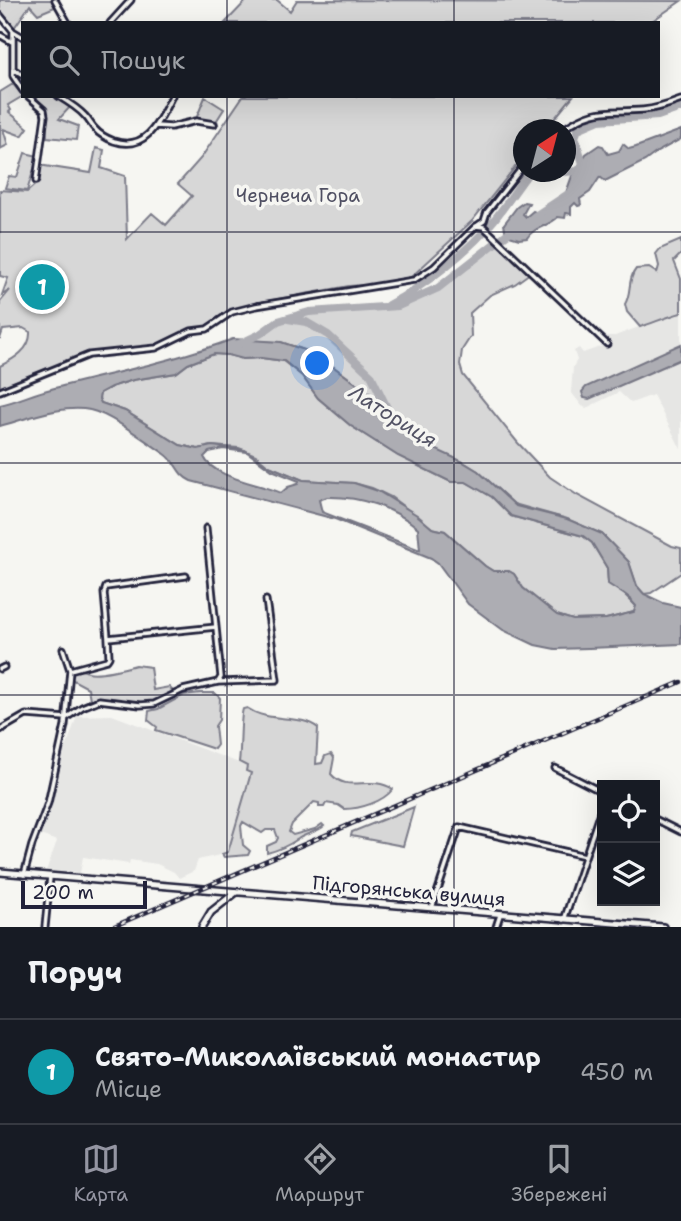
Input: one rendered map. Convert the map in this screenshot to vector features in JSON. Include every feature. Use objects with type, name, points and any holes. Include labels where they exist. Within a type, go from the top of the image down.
[{"type":"main road","name":"Підгорянська вулиця","points":[[0,873],[663,927]]},
{"type":"main road","points":[[202,927],[211,912],[235,892]]},
{"type":"street","points":[[55,0],[67,21]]},
{"type":"street","points":[[112,21],[131,0]]},
{"type":"street","points":[[0,15],[13,31],[21,36]]},
{"type":"street","points":[[13,31],[13,69],[16,83],[21,89]]},
{"type":"street","points":[[0,35],[12,42]]},
{"type":"street","points":[[13,69],[21,74]]},
{"type":"street","points":[[30,98],[44,110],[45,116],[36,181]]},
{"type":"street","points":[[61,98],[84,114],[94,129],[105,138],[120,143],[146,138],[156,126],[171,98]]},
{"type":"street","points":[[576,121],[606,110],[657,108],[681,100]]},
{"type":"street","points":[[156,126],[171,127],[196,121],[214,124]]},
{"type":"street","points":[[0,391],[89,355],[156,348],[191,331],[207,329],[232,312],[414,280],[434,267],[484,221],[487,212],[513,178]]},
{"type":"street","points":[[477,226],[484,227],[607,344]]},
{"type":"street","points":[[206,528],[221,677],[218,682]]},
{"type":"street","points":[[70,670],[107,660],[109,657],[104,593],[106,587],[186,576]]},
{"type":"street","points":[[0,730],[30,714],[65,718],[90,703],[108,701],[154,704],[183,690],[218,682],[277,680],[266,600]]},
{"type":"street","points":[[107,638],[216,627]]},
{"type":"street","points":[[24,875],[48,803],[65,718],[70,670],[63,649]]},
{"type":"street","points":[[555,768],[597,789]]},
{"type":"street","points":[[564,920],[597,821]]},
{"type":"street","points":[[660,821],[681,832]]},
{"type":"street","points":[[432,908],[459,827],[585,856]]},
{"type":"street","points":[[46,927],[50,876]]},
{"type":"street","points":[[496,927],[500,915]]},
{"type":"shaded area","points":[[681,311],[681,449],[653,395],[631,403],[619,392],[586,408],[571,392],[573,367],[577,360],[574,351],[579,348],[583,353],[608,344],[604,338],[607,336],[615,336]]},
{"type":"shaded area","points":[[112,715],[247,766],[252,772],[228,853],[198,860],[194,871],[179,878],[174,872],[157,864],[130,860],[129,864],[83,857],[80,873],[46,871],[57,841],[43,836],[37,838],[63,750],[77,716]]},
{"type":"green space","points":[[0,0],[53,0],[57,6],[38,14],[30,5],[14,28],[0,13]]},
{"type":"green space","points":[[247,0],[277,0],[290,11],[297,0],[681,1],[652,21],[227,21]]},
{"type":"green space","points":[[13,84],[21,94],[21,97],[8,105],[11,110],[9,112],[28,128],[22,136],[3,129],[8,145],[0,149],[0,92]]},
{"type":"green space","points":[[36,98],[59,98],[71,106],[59,119],[78,126],[76,140],[47,137],[46,108]]},
{"type":"green space","points":[[205,98],[224,109],[217,120],[218,124],[196,119]]},
{"type":"green space","name":"Чернеча Гора","points":[[242,98],[571,98],[554,119],[513,119],[513,170],[472,221],[410,278],[256,303],[233,310],[206,327],[155,346],[89,353],[0,389],[0,366],[25,348],[30,332],[23,328],[3,330],[0,339],[0,302],[10,290],[2,295],[8,278],[0,276],[0,190],[27,192],[37,183],[38,165],[91,173],[96,148],[104,150],[101,168],[125,176],[127,239],[152,213],[166,225],[192,196],[178,184],[201,158]]},
{"type":"green space","points":[[25,153],[38,156],[27,191],[5,188],[9,176],[17,177]]},
{"type":"green space","points":[[681,240],[681,254],[674,261],[681,279],[681,313],[640,327],[627,312],[625,304],[633,273],[636,269],[649,268],[657,273],[659,266],[656,254],[660,249]]},
{"type":"green space","points":[[497,243],[530,273],[515,284],[490,295],[470,313],[471,336],[462,350],[460,365],[463,375],[518,443],[550,477],[577,495],[672,546],[681,548],[681,573],[651,593],[644,594],[637,586],[629,562],[602,534],[567,519],[514,504],[478,471],[437,451],[376,398],[316,354],[281,342],[245,341],[282,320],[309,312],[398,306],[438,288]]},
{"type":"green space","points":[[214,354],[283,361],[302,376],[318,398],[351,426],[398,456],[451,482],[466,482],[492,497],[511,516],[583,536],[592,543],[607,568],[608,583],[636,606],[634,612],[606,619],[573,620],[556,615],[523,588],[514,574],[508,571],[493,571],[445,531],[432,528],[391,497],[372,488],[354,483],[303,480],[269,466],[256,455],[239,448],[212,446],[198,449],[180,445],[125,411],[101,403],[100,393],[111,387],[133,380],[176,373],[188,364]]},
{"type":"green space","points":[[136,665],[150,667],[153,690],[169,687],[171,694],[149,703],[108,698],[90,699],[88,688],[71,679],[72,672],[76,669],[98,673]]},
{"type":"green space","points":[[215,693],[220,698],[219,720],[215,726],[217,745],[214,749],[156,730],[157,727],[148,720],[149,711],[184,695]]},
{"type":"green space","points":[[247,708],[265,716],[302,721],[318,728],[316,764],[322,763],[325,756],[331,754],[334,758],[331,774],[338,780],[352,784],[376,783],[393,789],[377,801],[357,808],[344,809],[326,803],[324,807],[319,807],[319,803],[314,802],[292,824],[289,832],[293,835],[315,829],[322,824],[324,826],[267,853],[267,846],[278,838],[275,830],[262,833],[243,822],[243,845],[250,851],[248,855],[224,857],[222,854],[228,852],[251,773],[246,771],[247,766],[239,762],[242,713],[243,709]]},
{"type":"green space","points":[[414,807],[403,846],[351,836],[352,832]]},
{"type":"water","points":[[681,130],[681,139],[645,161],[605,181],[600,177],[590,192],[580,199],[581,205],[575,203],[571,207],[571,214],[566,213],[565,218],[558,217],[527,238],[519,239],[506,235],[504,224],[524,202],[529,203],[523,214],[526,217],[533,211],[539,214],[564,198],[570,182],[576,182],[576,170],[586,154],[599,145],[603,146],[608,154],[619,151],[623,144],[629,149]]},
{"type":"water","points":[[233,339],[281,342],[316,354],[376,398],[404,425],[437,450],[478,471],[516,506],[567,519],[602,534],[629,562],[637,586],[644,594],[663,603],[681,607],[681,644],[555,649],[535,645],[503,630],[468,604],[438,563],[431,558],[335,519],[191,481],[182,475],[165,454],[108,417],[90,410],[69,409],[0,426],[0,405]],"holes":[[[214,354],[284,361],[302,376],[318,398],[351,426],[398,456],[451,482],[466,482],[492,497],[511,516],[583,536],[592,543],[607,568],[608,584],[628,597],[636,606],[634,612],[606,619],[573,620],[557,615],[523,588],[514,574],[509,571],[493,571],[445,531],[432,528],[417,515],[378,491],[354,483],[303,480],[269,466],[245,450],[212,446],[198,449],[180,445],[125,411],[101,403],[99,399],[100,393],[111,387],[133,380],[176,373],[188,364]],[[223,449],[247,452],[272,470],[299,481],[298,484],[281,493],[227,475],[209,464],[204,457],[209,452]],[[327,497],[351,498],[398,514],[418,528],[420,550],[322,512],[319,500]]]},
{"type":"water","points":[[681,344],[681,359],[589,399],[584,398],[582,392],[586,387]]},
{"type":"waterway","points":[[584,167],[575,137],[578,129],[599,120],[658,116],[681,108]]},
{"type":"waterway","points":[[576,171],[582,166]]},
{"type":"waterway","points":[[388,305],[430,279],[459,256],[494,220],[522,182]]},
{"type":"waterway","points":[[535,216],[571,192]]},
{"type":"waterway","points":[[239,344],[278,321],[309,312],[398,306],[438,288],[512,230]]},
{"type":"waterway","points":[[288,319],[306,322],[328,335],[371,375],[391,416]]},
{"type":"waterway","name":"Латориця","points":[[623,593],[632,600]]},
{"type":"railway","points":[[112,927],[681,682]]},
{"type":"place","name":"Свято-Миколаївський монастир","points":[[42,287]]}]
